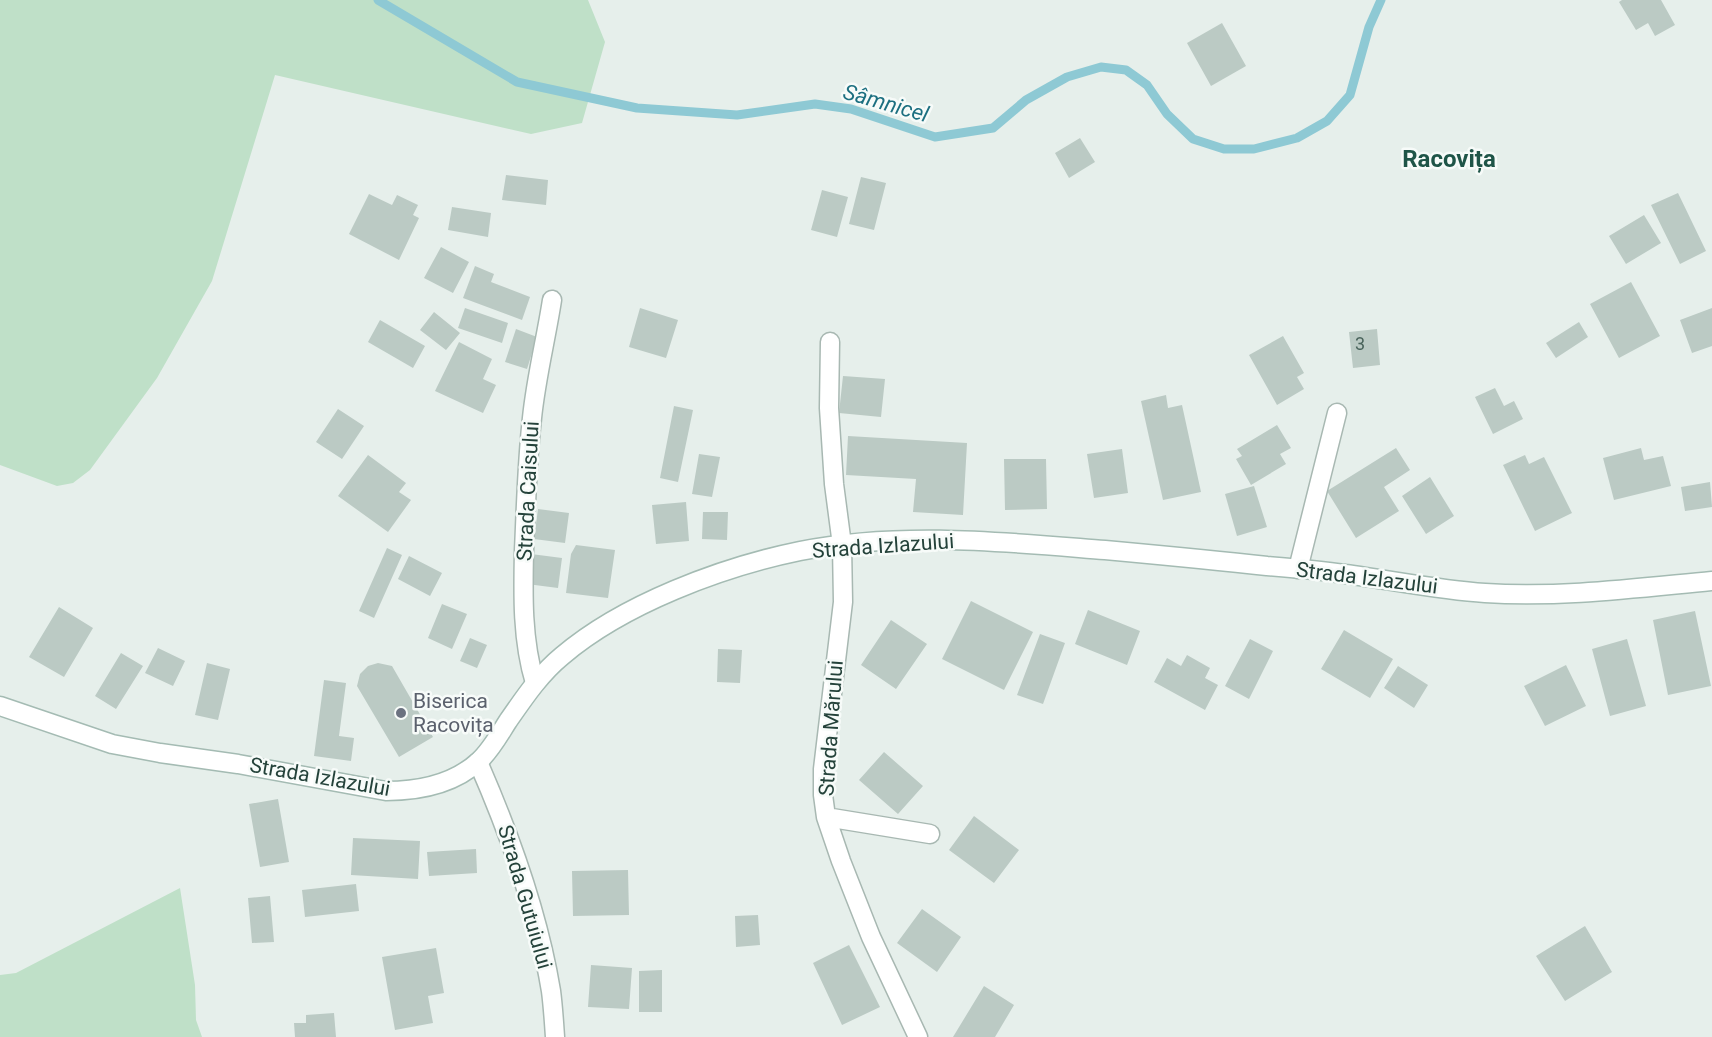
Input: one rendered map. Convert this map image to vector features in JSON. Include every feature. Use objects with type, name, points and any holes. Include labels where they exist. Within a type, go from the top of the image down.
[{"type":"street","name":"Strada Caisului","points":[[535,683],[527,658],[525,628],[523,579],[526,501],[532,416],[552,300]]},
{"type":"street","name":"Strada Mărului","points":[[830,342],[829,408],[833,473],[842,545],[843,602],[823,769],[823,795],[826,818],[871,937],[918,1037]]},
{"type":"street","points":[[1298,569],[1337,413]]},
{"type":"street","name":"Strada Izlazului","points":[[0,706],[112,744],[386,791],[408,791],[435,785],[457,776],[478,762],[494,744],[535,683],[560,657],[594,632],[686,586],[760,561],[802,551],[842,545],[923,540],[1005,542],[1340,573],[1482,593],[1528,595],[1712,581]]},
{"type":"street","name":"Strada Gutuiului","points":[[478,762],[511,844],[538,932],[551,992],[555,1037]]},
{"type":"street","points":[[826,818],[930,834]]},
{"type":"green space","points":[[0,0],[588,0],[605,42],[582,123],[531,134],[275,75],[212,281],[157,378],[90,470],[73,483],[57,486],[0,465]]},
{"type":"green space","points":[[180,888],[195,985],[196,1020],[202,1037],[0,1037],[0,975],[16,973]]},
{"type":"building","points":[[1622,0],[1661,0],[1675,25],[1655,36],[1648,23],[1636,30],[1619,2]]},
{"type":"building","points":[[1222,23],[1246,66],[1211,86],[1187,43]]},
{"type":"building","points":[[1080,138],[1095,162],[1069,178],[1055,153]]},
{"type":"building","points":[[506,175],[548,180],[546,205],[502,200]]},
{"type":"building","points":[[861,177],[886,183],[874,230],[849,224]]},
{"type":"building","points":[[822,190],[848,197],[837,237],[811,230]]},
{"type":"building","points":[[1678,193],[1706,251],[1680,264],[1651,205]]},
{"type":"building","points":[[369,194],[392,205],[397,195],[418,205],[413,215],[419,218],[399,260],[349,234]]},
{"type":"building","points":[[452,207],[491,213],[488,237],[448,230]]},
{"type":"building","points":[[1644,215],[1661,243],[1626,264],[1609,236]]},
{"type":"building","points":[[441,247],[469,262],[453,293],[424,278]]},
{"type":"building","points":[[475,266],[494,274],[491,282],[530,297],[522,320],[463,298]]},
{"type":"building","points":[[1631,282],[1660,336],[1619,358],[1590,304]]},
{"type":"building","points":[[465,308],[508,323],[502,343],[458,328]]},
{"type":"building","points":[[640,308],[678,320],[666,358],[629,347]]},
{"type":"building","points":[[1712,308],[1712,346],[1692,353],[1680,320]]},
{"type":"building","points":[[434,312],[460,333],[446,350],[420,330]]},
{"type":"building","points":[[380,320],[425,346],[413,368],[368,342]]},
{"type":"building","points":[[1579,322],[1588,337],[1556,358],[1546,343]]},
{"type":"building","points":[[516,329],[537,337],[527,369],[505,362]]},
{"type":"building","points":[[1377,329],[1380,365],[1353,368],[1349,332]]},
{"type":"building","points":[[1283,336],[1304,373],[1297,377],[1304,389],[1277,405],[1249,355]]},
{"type":"building","points":[[459,342],[492,359],[483,379],[496,385],[483,413],[435,391]]},
{"type":"building","points":[[843,376],[885,379],[881,417],[839,413]]},
{"type":"building","points":[[1495,388],[1504,406],[1514,401],[1523,419],[1493,434],[1475,397]]},
{"type":"building","points":[[1166,395],[1168,408],[1182,405],[1201,492],[1163,500],[1141,401]]},
{"type":"building","points":[[674,406],[693,410],[678,482],[660,478]]},
{"type":"building","points":[[338,409],[364,426],[342,459],[316,442]]},
{"type":"building","points":[[1277,425],[1291,448],[1280,454],[1286,464],[1251,485],[1236,459],[1242,456],[1237,449]]},
{"type":"building","points":[[848,436],[967,443],[963,515],[913,512],[916,479],[846,475]]},
{"type":"building","points":[[1396,448],[1410,470],[1384,487],[1399,511],[1356,538],[1327,491]]},
{"type":"building","points":[[1641,448],[1644,460],[1663,456],[1671,486],[1614,500],[1603,458]]},
{"type":"building","points":[[1122,449],[1128,493],[1094,498],[1087,454]]},
{"type":"building","points":[[699,454],[720,457],[712,497],[692,494]]},
{"type":"building","points":[[368,455],[406,483],[399,492],[411,500],[388,532],[338,496]]},
{"type":"building","points":[[1525,455],[1529,464],[1544,457],[1572,513],[1535,531],[1503,465]]},
{"type":"building","points":[[1004,459],[1046,459],[1047,509],[1005,510]]},
{"type":"building","points":[[1430,477],[1454,516],[1426,534],[1402,496]]},
{"type":"building","points":[[1710,482],[1712,507],[1685,511],[1681,487]]},
{"type":"building","points":[[1254,486],[1267,527],[1237,536],[1225,494]]},
{"type":"building","points":[[686,502],[689,541],[656,544],[652,505]]},
{"type":"building","points":[[538,509],[569,513],[565,543],[534,539]]},
{"type":"building","points":[[703,512],[728,512],[727,540],[702,539]]},
{"type":"building","points":[[576,545],[615,550],[608,598],[566,593],[571,554]]},
{"type":"building","points":[[387,548],[402,555],[374,618],[359,611]]},
{"type":"building","points":[[531,554],[562,558],[558,588],[527,584]]},
{"type":"building","points":[[409,556],[442,573],[430,596],[398,579]]},
{"type":"building","points":[[971,601],[1033,632],[1004,690],[942,659]]},
{"type":"building","points":[[442,604],[467,614],[452,649],[428,638]]},
{"type":"building","points":[[59,607],[93,628],[64,677],[29,657]]},
{"type":"building","points":[[1088,610],[1140,631],[1127,665],[1075,644]]},
{"type":"building","points":[[1695,611],[1711,686],[1668,695],[1653,620]]},
{"type":"building","points":[[891,620],[927,644],[896,689],[861,665]]},
{"type":"building","points":[[1344,630],[1393,659],[1370,698],[1321,669]]},
{"type":"building","points":[[1040,634],[1065,643],[1043,704],[1017,695]]},
{"type":"building","points":[[470,638],[487,645],[477,668],[460,661]]},
{"type":"building","points":[[1250,639],[1273,651],[1249,699],[1225,686]]},
{"type":"building","points":[[1627,639],[1646,706],[1610,716],[1592,649]]},
{"type":"building","points":[[158,648],[185,661],[173,686],[145,673]]},
{"type":"building","points":[[718,649],[742,650],[740,683],[717,682]]},
{"type":"building","points":[[121,653],[143,666],[116,709],[95,696]]},
{"type":"building","points":[[1187,655],[1210,668],[1205,678],[1218,685],[1205,710],[1154,682],[1167,658],[1181,666]]},
{"type":"building","points":[[207,663],[230,669],[218,720],[195,715]]},
{"type":"building","points":[[378,663],[392,666],[433,737],[399,757],[357,686],[360,674],[368,666]]},
{"type":"building","points":[[1566,665],[1586,706],[1545,726],[1524,686]]},
{"type":"building","points":[[1398,666],[1428,685],[1414,708],[1384,688]]},
{"type":"building","points":[[324,680],[346,683],[339,736],[354,738],[351,761],[314,756]]},
{"type":"building","points":[[884,752],[923,786],[898,814],[859,780]]},
{"type":"building","points":[[278,799],[289,862],[260,867],[249,804]]},
{"type":"building","points":[[974,816],[1019,850],[994,883],[949,850]]},
{"type":"building","points":[[353,838],[420,841],[418,879],[351,875]]},
{"type":"building","points":[[476,849],[477,873],[429,876],[427,852]]},
{"type":"building","points":[[628,870],[629,915],[573,916],[572,871]]},
{"type":"building","points":[[356,884],[359,911],[305,917],[302,890]]},
{"type":"building","points":[[270,896],[274,942],[252,943],[248,898]]},
{"type":"building","points":[[922,909],[961,937],[937,972],[897,943]]},
{"type":"building","points":[[758,915],[760,945],[736,947],[735,916]]},
{"type":"building","points":[[1585,926],[1612,972],[1565,1001],[1536,956]]},
{"type":"building","points":[[849,945],[880,1007],[842,1025],[813,963]]},
{"type":"building","points":[[436,948],[444,993],[428,996],[433,1023],[395,1030],[382,957]]},
{"type":"building","points":[[591,965],[632,968],[629,1009],[588,1007]]},
{"type":"building","points":[[662,970],[662,1012],[639,1012],[639,971]]},
{"type":"building","points":[[984,986],[1014,1005],[995,1037],[953,1037]]},
{"type":"building","points":[[334,1013],[336,1037],[295,1037],[294,1023],[306,1023],[306,1015]]},
{"type":"waterway","name":"Sâmnicel","points":[[378,0],[517,82],[637,108],[737,115],[815,104],[851,109],[935,137],[993,128],[1026,100],[1067,77],[1101,67],[1126,70],[1147,85],[1167,114],[1193,139],[1224,149],[1254,149],[1297,138],[1327,121],[1350,95],[1369,27],[1381,0]]},
{"type":"place","name":"Biserica Racovița","points":[[401,713]]},
{"type":"district","name":"Racovița","points":[[1449,159]]}]
